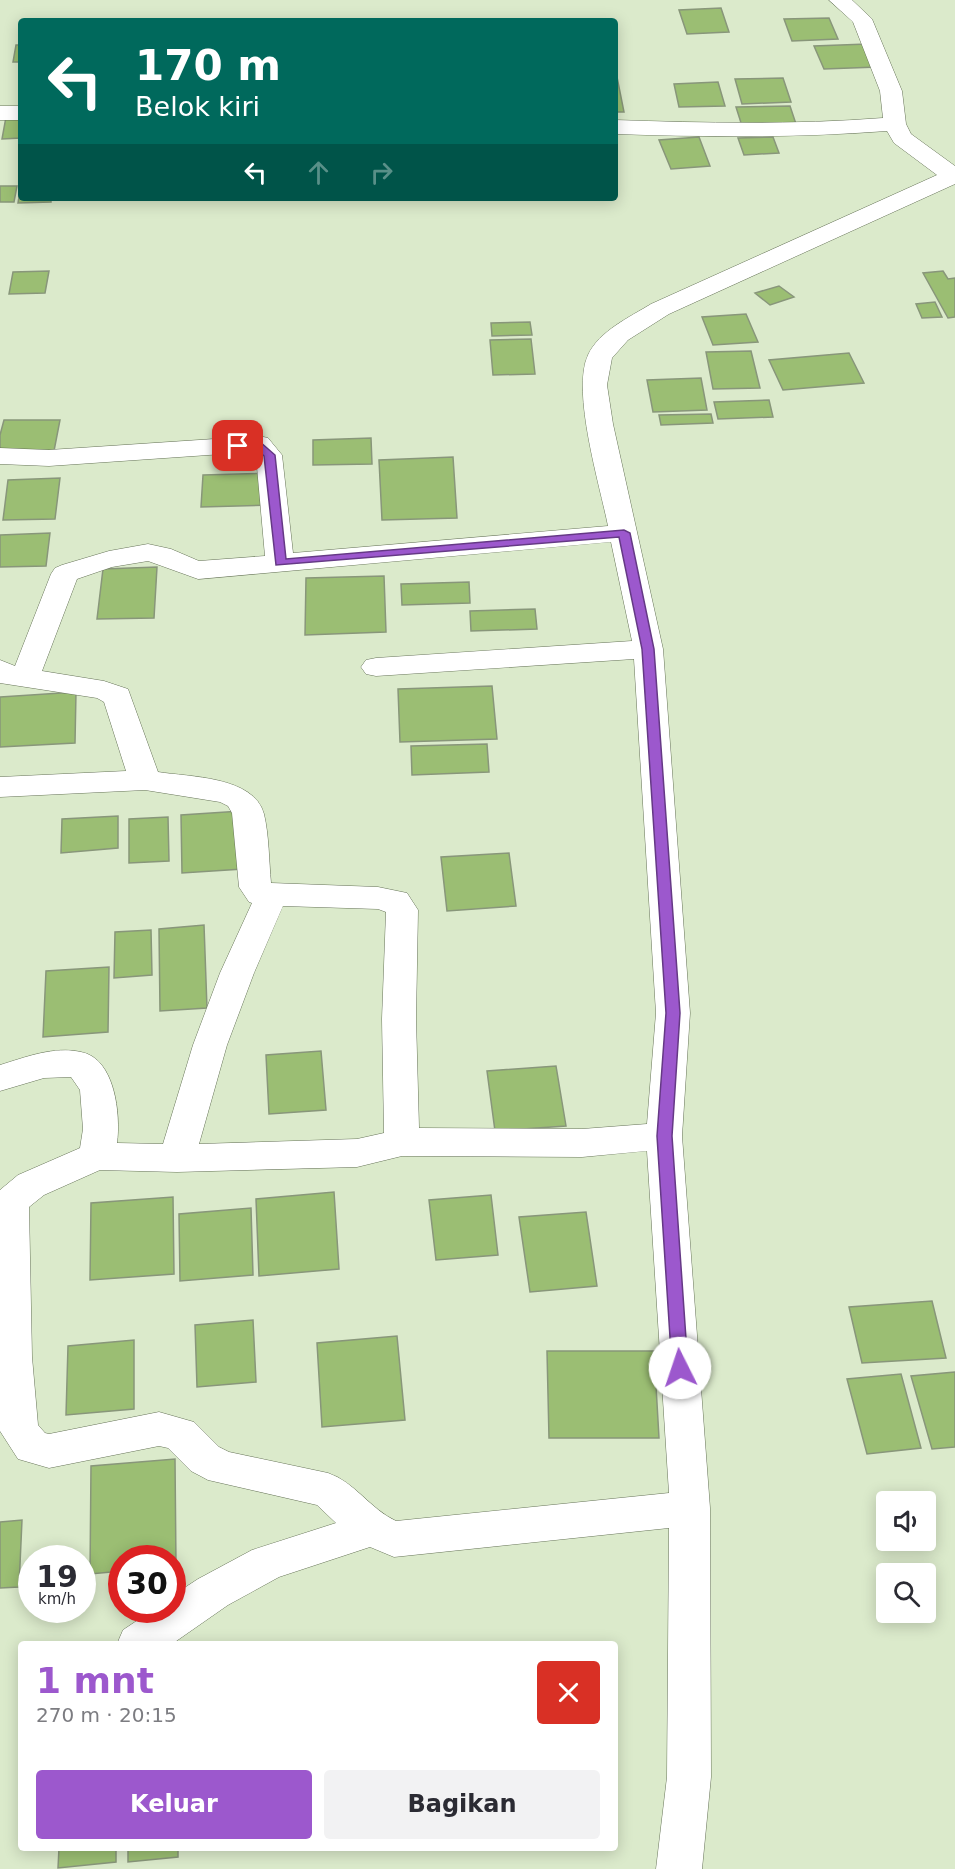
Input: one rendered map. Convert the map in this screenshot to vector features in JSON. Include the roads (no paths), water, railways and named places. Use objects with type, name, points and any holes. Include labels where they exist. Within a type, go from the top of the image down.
[{"type":"street","points":[[839,1],[874,0]]},
{"type":"street","points":[[839,1],[862,19],[891,91],[895,124],[902,138],[955,175]]},
{"type":"street","points":[[0,113],[18,113]]},
{"type":"street","points":[[618,127],[738,131],[804,130],[895,124]]},
{"type":"street","points":[[679,1869],[689,1777],[690,1508],[664,1136],[673,1013],[648,649],[600,424],[594,385],[600,356],[606,349],[619,335],[660,309],[955,175]]},
{"type":"street","points":[[0,456],[49,459],[259,444],[269,455],[280,563]]},
{"type":"street","points":[[145,780],[117,696],[104,690],[12,674],[64,574],[71,569],[152,552],[167,556],[183,567],[198,570],[624,533]]},
{"type":"street","points":[[376,667],[648,649]]},
{"type":"street","points":[[0,787],[145,780],[228,792],[239,799],[248,812],[255,887],[261,894],[378,898],[395,901],[402,910],[399,1019],[402,1142]]},
{"type":"street","points":[[177,1158],[210,1045],[237,973],[271,896]]},
{"type":"street","points":[[0,1078],[44,1065],[80,1064],[97,1087],[101,1129],[97,1156]]},
{"type":"street","points":[[664,1136],[582,1143],[402,1142],[357,1153],[177,1158],[97,1156],[31,1185],[11,1202],[13,1357],[19,1429],[32,1447],[49,1451],[159,1429],[180,1434],[205,1459],[222,1468],[328,1490],[372,1529],[394,1539],[690,1508]]},
{"type":"street","points":[[142,1641],[213,1592],[267,1563],[372,1529]]}]
